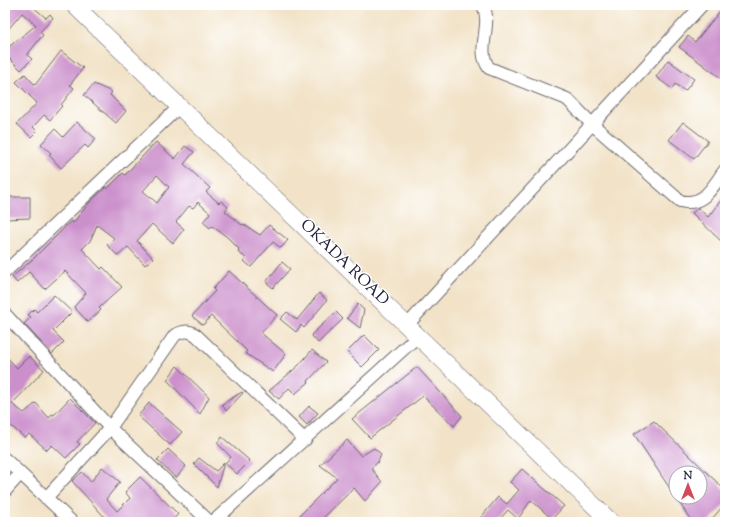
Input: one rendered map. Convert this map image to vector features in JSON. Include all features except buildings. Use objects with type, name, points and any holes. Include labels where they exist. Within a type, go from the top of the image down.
[{"type":"street","name":"OKADA ROAD","points":[[74,5],[611,522]]},
{"type":"street","points":[[483,5],[486,12],[487,22],[483,56],[489,68],[562,96],[680,201],[690,204],[698,201],[725,170]]},
{"type":"street","points":[[213,522],[305,440],[413,330],[592,124],[702,5]]},
{"type":"street","points":[[5,272],[180,106]]},
{"type":"street","points":[[5,314],[110,428],[210,522]]},
{"type":"street","points":[[46,498],[110,428],[175,335],[182,331],[190,331],[305,440]]},
{"type":"street","points":[[5,458],[20,474],[72,522]]},
{"type":"street","points":[[5,491],[20,474]]}]
